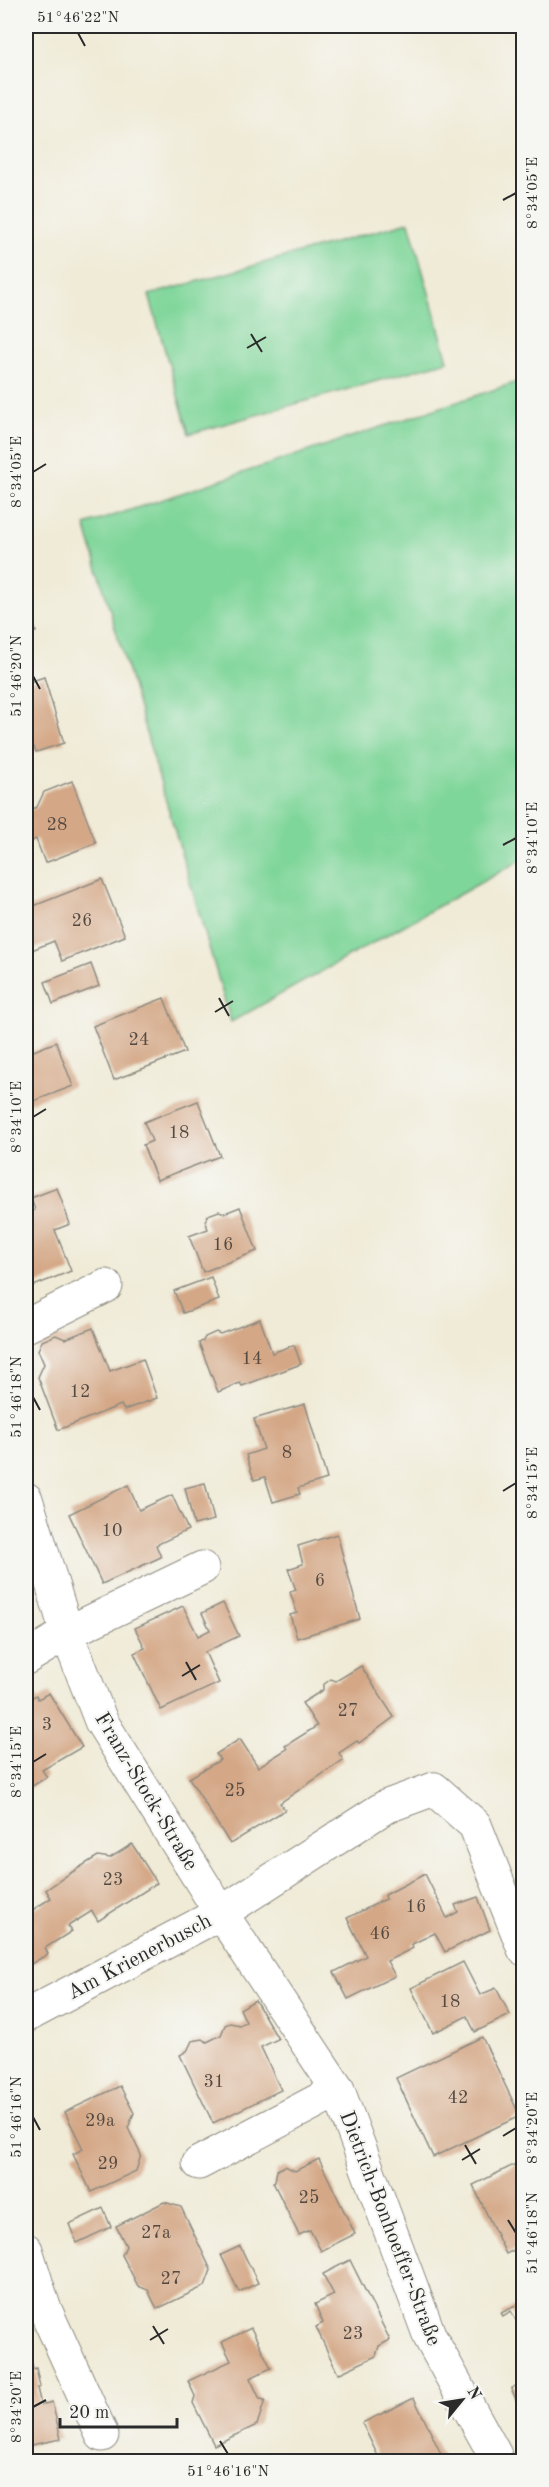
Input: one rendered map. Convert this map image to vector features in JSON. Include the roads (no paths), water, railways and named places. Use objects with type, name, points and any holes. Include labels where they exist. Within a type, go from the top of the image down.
[{"type":"street","points":[[26,1326],[106,1286]]},
{"type":"street","name":"Franz-Stock-Straße","points":[[26,1499],[67,1633],[101,1721],[221,1913]]},
{"type":"street","points":[[26,1658],[67,1633],[202,1568]]},
{"type":"street","name":"Am Krienerbusch","points":[[26,2016],[221,1913],[386,1807],[434,1789],[475,1825],[524,1949]]},
{"type":"street","name":"Dietrich-Bonhoeffer-Straße","points":[[221,1913],[338,2090],[430,2337],[495,2455],[496,2462]]},
{"type":"street","name":"Dietrich-Bonhoeffer-Straße","points":[[199,2163],[338,2090]]},
{"type":"street","points":[[26,2250],[45,2307],[102,2435]]}]
